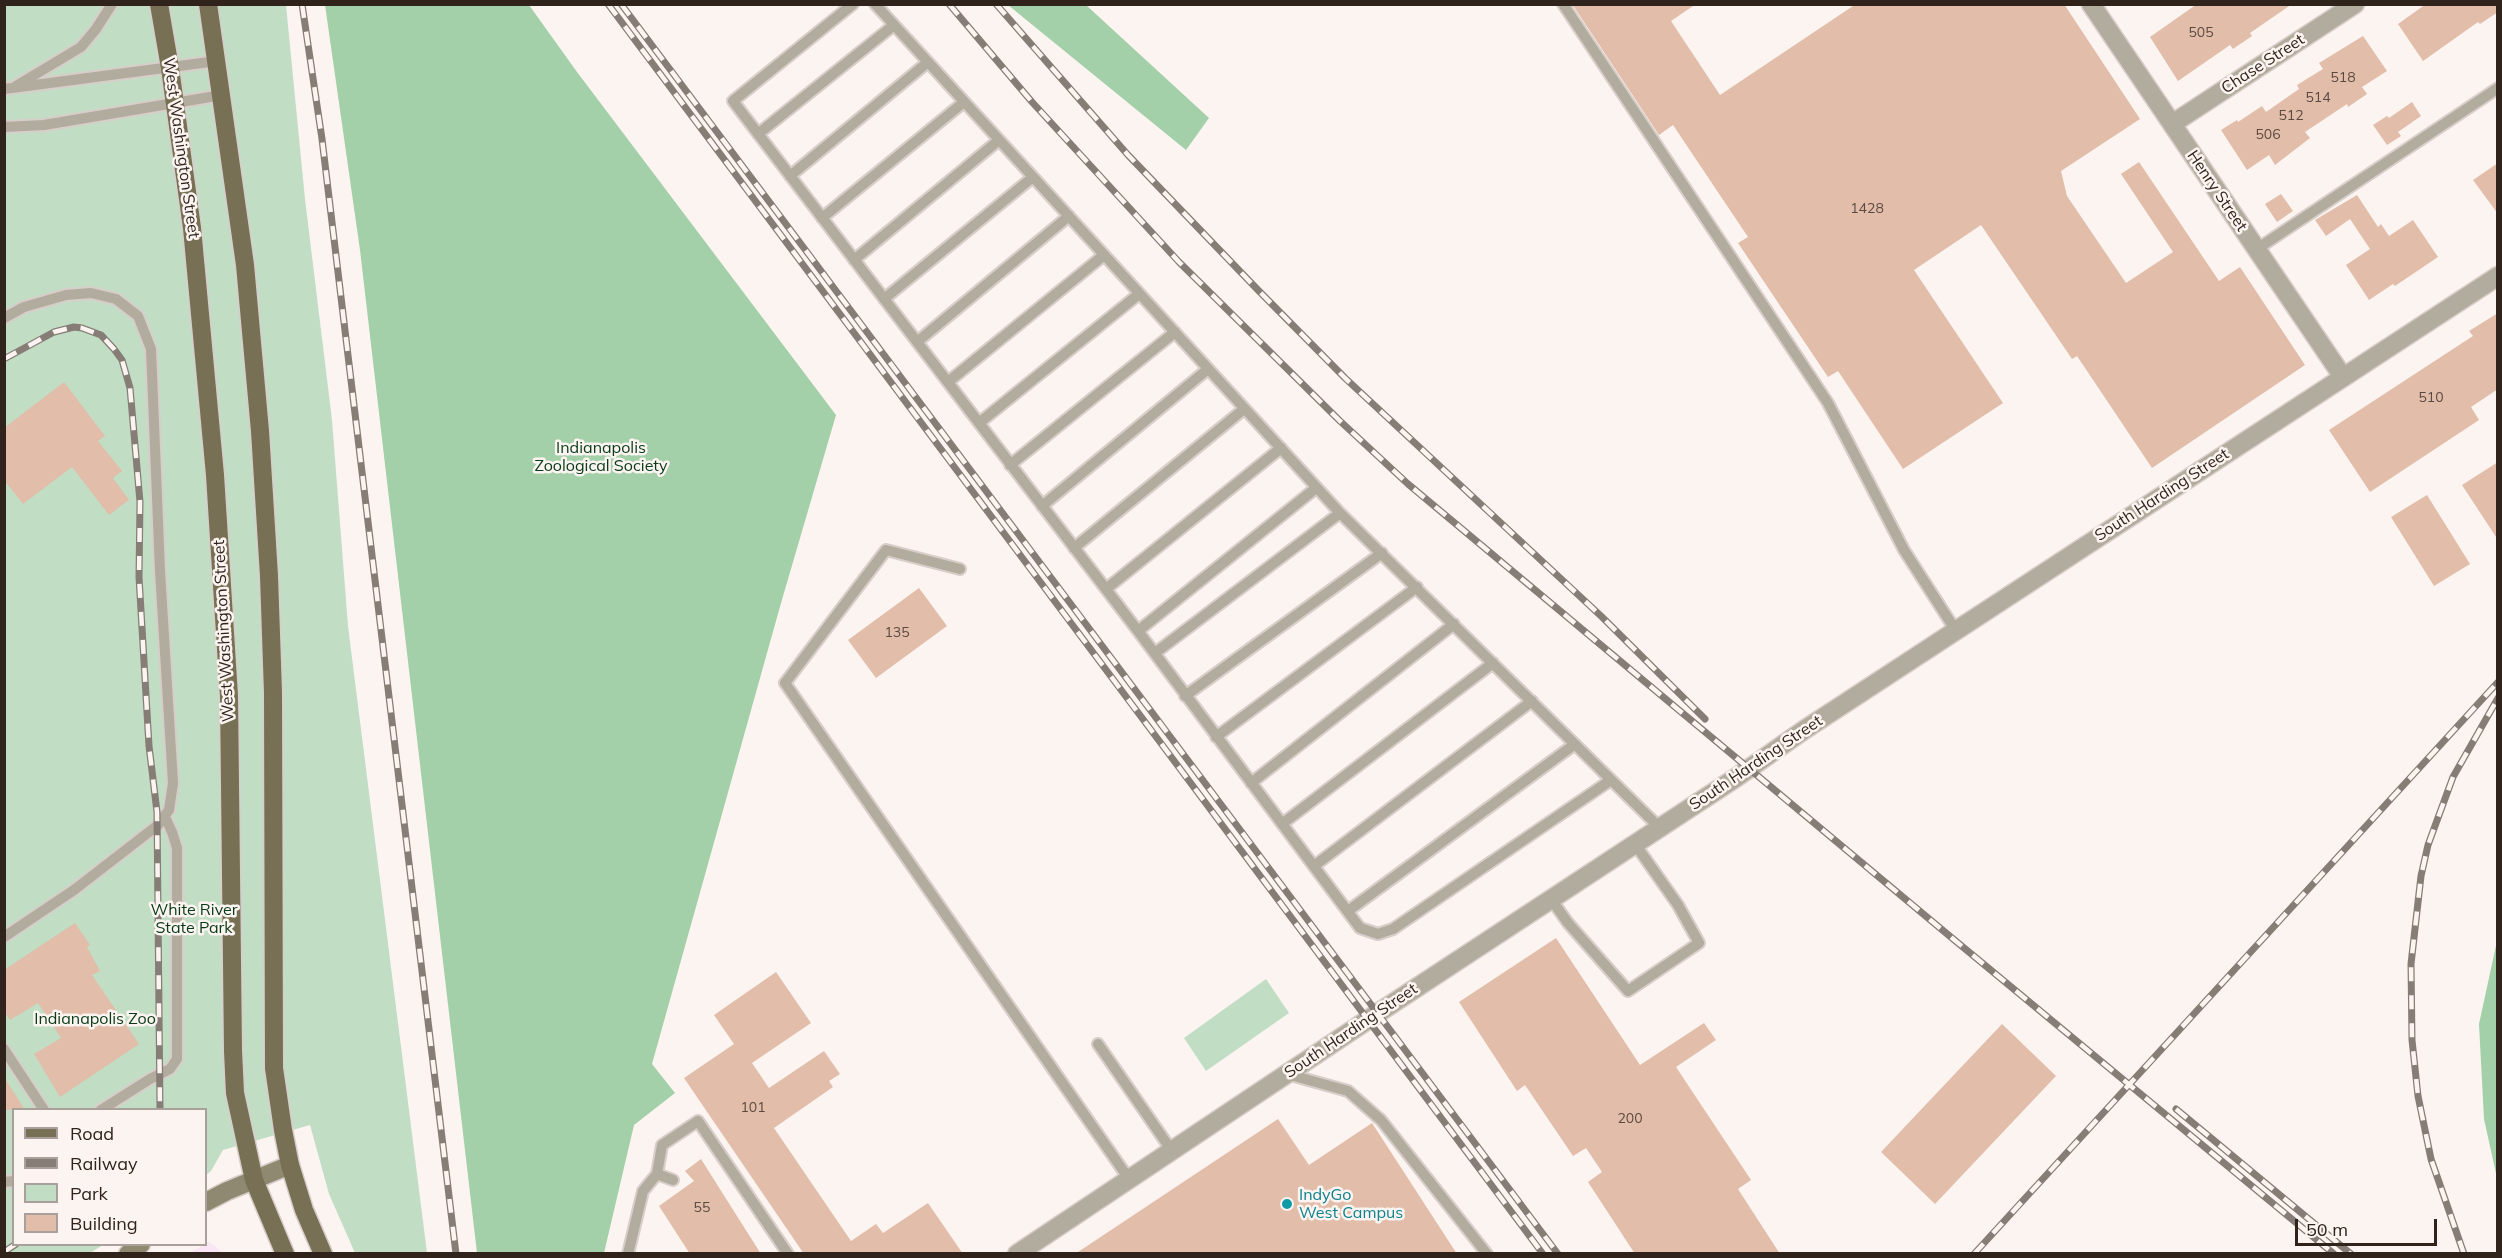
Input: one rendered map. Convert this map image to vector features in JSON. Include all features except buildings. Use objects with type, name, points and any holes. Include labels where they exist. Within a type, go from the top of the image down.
[{"type":"main road","name":"West Washington Street","points":[[159,4],[175,103],[201,307],[229,696],[235,1093],[254,1180],[285,1254]]},
{"type":"main road","points":[[208,4],[245,265],[260,431],[269,576],[273,693],[274,1068],[282,1131],[290,1165],[304,1210],[323,1254]]},
{"type":"main road","points":[[207,1202],[290,1165]]},
{"type":"street","name":"Henry Street","points":[[2091,4],[2343,376]]},
{"type":"street","name":"Chase Street","points":[[2172,124],[2355,4]]},
{"type":"street","name":"South Harding Street","points":[[1017,1254],[1956,631],[2498,276]]},
{"type":"lane","points":[[7,89],[81,47],[112,4]]},
{"type":"lane","points":[[853,4],[733,101],[1155,653],[1360,928],[1378,934],[1394,929],[1611,780]]},
{"type":"lane","points":[[875,4],[1316,488],[1660,828]]},
{"type":"lane","points":[[1563,4],[1828,403],[1904,550],[1956,631]]},
{"type":"lane","points":[[758,134],[894,25]]},
{"type":"lane","points":[[7,89],[217,61]]},
{"type":"lane","points":[[790,176],[928,62]]},
{"type":"lane","points":[[2257,249],[2498,88]]},
{"type":"lane","points":[[4,127],[44,125],[222,95]]},
{"type":"lane","points":[[822,218],[964,102]]},
{"type":"lane","points":[[854,260],[999,140]]},
{"type":"lane","points":[[884,299],[1033,177]]},
{"type":"lane","points":[[917,342],[1069,216]]},
{"type":"lane","points":[[948,382],[1104,255]]},
{"type":"lane","points":[[4,318],[34,304],[66,295],[91,293],[116,299],[138,316],[151,350],[160,571],[173,783],[171,802],[165,817],[121,855],[4,936]]},
{"type":"lane","points":[[979,423],[1139,294]]},
{"type":"lane","points":[[1010,465],[1175,332]]},
{"type":"lane","points":[[1042,506],[1208,369]]},
{"type":"lane","points":[[1074,548],[1245,409]]},
{"type":"lane","points":[[1106,589],[1281,448]]},
{"type":"lane","points":[[1138,631],[1316,488]]},
{"type":"lane","points":[[1155,653],[1340,513]]},
{"type":"lane","points":[[960,569],[886,550],[785,683],[1129,1179]]},
{"type":"lane","points":[[1185,696],[1382,553]]},
{"type":"lane","points":[[1216,737],[1417,587]]},
{"type":"lane","points":[[1251,783],[1454,624]]},
{"type":"lane","points":[[1282,824],[1493,663]]},
{"type":"lane","points":[[1314,866],[1532,700]]},
{"type":"lane","points":[[1348,911],[1575,744]]},
{"type":"lane","points":[[104,1108],[150,1079],[171,1069],[177,1059],[177,848],[165,817]]},
{"type":"lane","points":[[1551,899],[1568,924],[1628,991],[1699,943],[1678,905],[1635,844]]},
{"type":"lane","points":[[1098,1044],[1172,1150]]},
{"type":"lane","points":[[4,1049],[43,1108]]},
{"type":"lane","points":[[1287,1074],[1348,1091],[1381,1120],[1487,1254]]},
{"type":"lane","points":[[628,1254],[643,1191],[657,1174],[662,1146],[698,1121],[788,1254]]},
{"type":"lane","points":[[657,1174],[673,1180]]},
{"type":"shaded area","points":[[207,1243],[222,1253],[190,1253],[201,1246],[207,1246]]},
{"type":"green space","name":"White River State Park","points":[[5,5],[286,5],[305,199],[332,420],[348,626],[427,1253],[355,1253],[329,1194],[310,1125],[223,1150],[207,1174],[207,1108],[12,1108],[12,1246],[101,1246],[90,1253],[5,1254]]},
{"type":"green space","name":"Indianapolis Zoological Society","points":[[325,5],[529,5],[836,415],[652,1064],[675,1093],[634,1125],[604,1253],[477,1253],[360,250]]},
{"type":"green space","points":[[1008,5],[1086,5],[1209,118],[1186,150]]},
{"type":"green space","points":[[2497,941],[2497,1178],[2484,1119],[2479,1024]]},
{"type":"green space","points":[[1266,979],[1289,1013],[1206,1071],[1184,1038]]},
{"type":"railway","points":[[302,4],[322,139],[456,1254]]},
{"type":"railway","points":[[608,4],[1543,1254]]},
{"type":"railway","points":[[621,4],[1558,1254]]},
{"type":"railway","points":[[949,4],[1032,102],[1179,262],[1340,421],[1408,484],[2334,1254]]},
{"type":"railway","points":[[996,4],[1128,155],[1345,378],[1601,616],[1705,719]]},
{"type":"railway","points":[[4,359],[54,332],[74,327],[82,328],[101,335],[114,349],[122,360],[130,388],[140,502],[139,577],[149,746],[157,812],[160,1108]]},
{"type":"railway","points":[[1974,1254],[2498,682]]},
{"type":"railway","points":[[2464,1254],[2431,1159],[2418,1096],[2412,1040],[2411,964],[2421,876],[2428,845],[2453,777],[2498,698]]},
{"type":"railway","points":[[2176,1109],[2351,1254]]},
{"type":"railway","points":[[4,1252],[13,1246]]},
{"type":"place","name":"IndyGo West Campus","points":[[1287,1204]]},
{"type":"park label","name":"Indianapolis Zoo","points":[[95,1019]]}]
